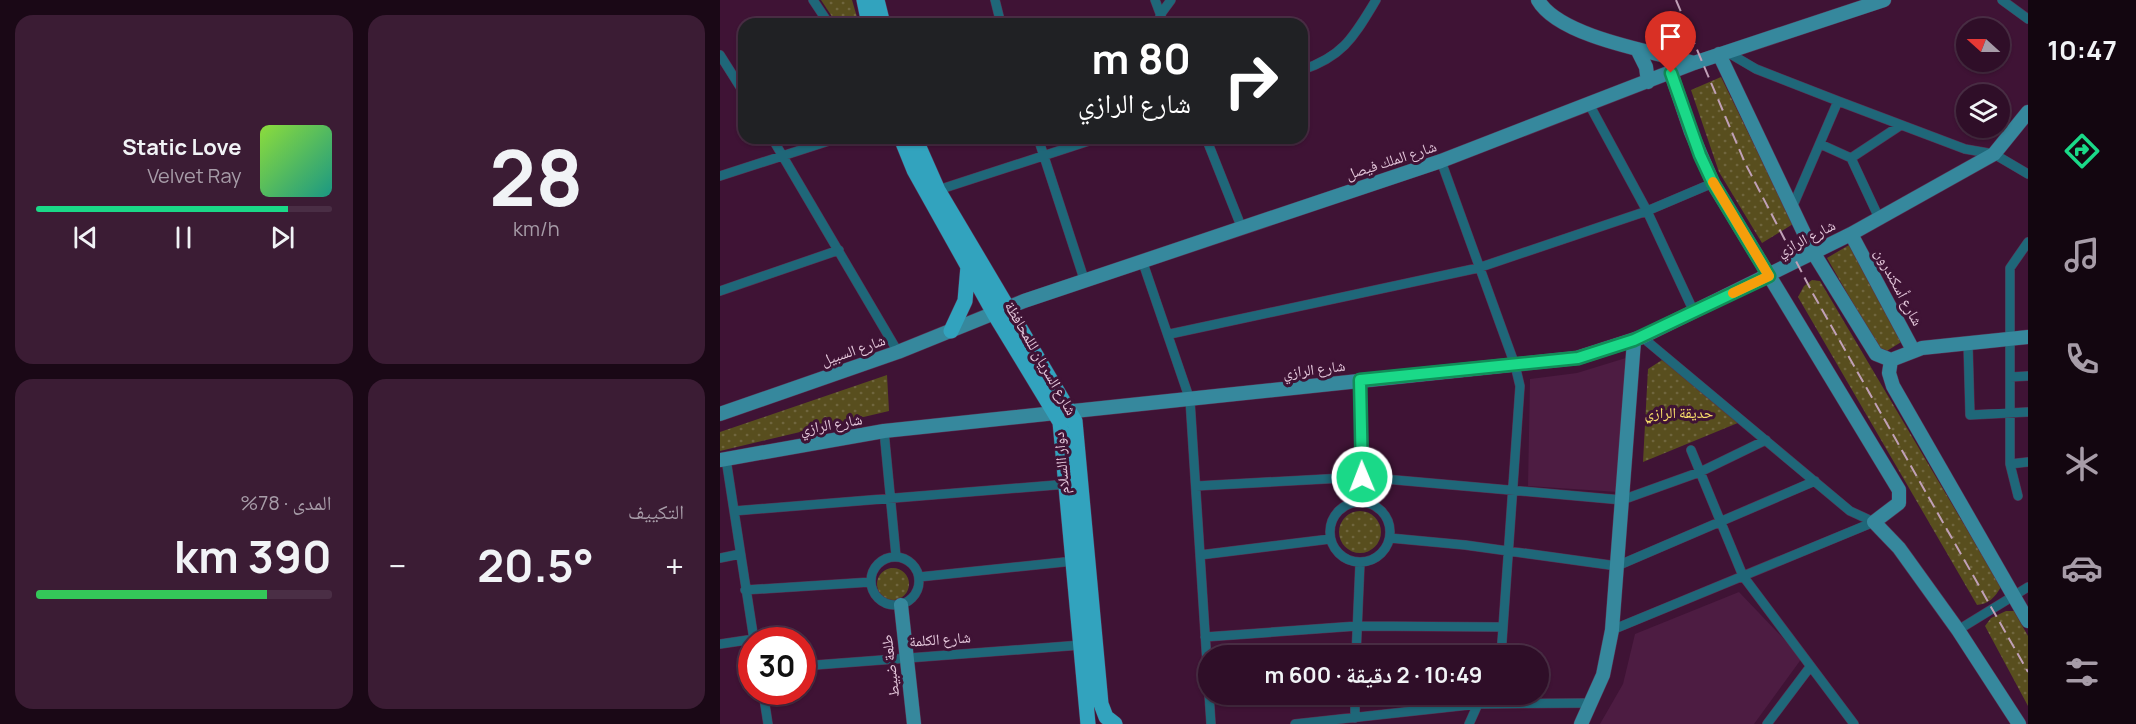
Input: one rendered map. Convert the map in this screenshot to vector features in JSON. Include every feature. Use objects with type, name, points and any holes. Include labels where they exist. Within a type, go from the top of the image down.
[{"type":"main road","points":[[864,0],[868,18]]},
{"type":"main road","points":[[877,0],[882,18]]},
{"type":"main road","points":[[1538,0],[1542,8],[1577,30],[1637,49],[1694,63]]},
{"type":"main road","name":"شارع الملك فيصل","points":[[1001,312],[1241,226],[1441,161],[1694,63],[1884,0]]},
{"type":"main road","points":[[1637,49],[1646,67],[1648,82]]},
{"type":"main road","points":[[1723,53],[1813,252],[1873,351],[1891,360],[1913,350]]},
{"type":"main road","points":[[1671,73],[1694,140],[1713,183],[1899,490],[1899,503],[1874,522],[1890,536],[1958,630],[2019,724]]},
{"type":"main road","name":"شارع الرازي","points":[[723,459],[884,431],[1578,358],[1638,339],[1851,234],[1994,154],[2028,112]]},
{"type":"main road","name":"شارع السريان لللمحافظة","points":[[903,144],[914,170],[968,266],[1001,312],[1060,422],[1068,484],[1081,645],[1084,724]]},
{"type":"main road","name":"دوار االسلام","points":[[918,144],[938,190],[1001,312],[1071,411],[1075,421],[1101,704],[1108,722]]},
{"type":"main road","name":"شارع أسكندرون","points":[[1851,234],[1913,350],[2028,337]]},
{"type":"main road","points":[[951,332],[965,301],[968,266]]},
{"type":"main road","name":"شارع السبيل","points":[[720,414],[898,352],[1001,312]]},
{"type":"main road","points":[[1581,724],[1592,703],[1605,667],[1612,630],[1638,339]]},
{"type":"main road","points":[[1891,360],[1889,373],[1893,386],[1935,455],[2028,621]]},
{"type":"main road","name":"طلعة ضبيط","points":[[901,605],[914,724]]},
{"type":"street","points":[[813,0],[825,18]]},
{"type":"street","points":[[995,0],[1000,18]]},
{"type":"street","points":[[1155,0],[1161,18]]},
{"type":"street","points":[[1163,18],[1171,0]]},
{"type":"street","points":[[1308,68],[1344,48],[1376,0]]},
{"type":"street","points":[[2002,0],[2028,19]]},
{"type":"street","points":[[1723,53],[1756,69],[1965,149],[1994,154],[2028,174]]},
{"type":"street","points":[[721,60],[738,84]]},
{"type":"street","points":[[1792,208],[1839,101]]},
{"type":"street","points":[[1589,104],[1647,211],[1694,312]]},
{"type":"street","points":[[1851,158],[1901,125]]},
{"type":"street","points":[[776,144],[898,352]]},
{"type":"street","points":[[782,154],[801,144]]},
{"type":"street","points":[[720,176],[817,144]]},
{"type":"street","points":[[1040,144],[1085,282]]},
{"type":"street","points":[[938,190],[1080,144]]},
{"type":"street","points":[[1208,144],[1241,226]]},
{"type":"street","points":[[1820,144],[1851,158],[1879,218]]},
{"type":"street","points":[[1441,161],[1478,268],[1515,364],[1520,386],[1502,645]]},
{"type":"street","points":[[1170,334],[1478,268],[1647,211],[1713,183]]},
{"type":"street","points":[[2018,496],[2010,464],[2010,268],[2026,248]]},
{"type":"street","points":[[720,291],[839,250]]},
{"type":"street","points":[[1143,263],[1170,334],[1190,400],[1206,645]]},
{"type":"street","points":[[1638,339],[1766,440],[1850,511],[1874,522]]},
{"type":"street","points":[[1968,343],[1970,415],[2028,412]]},
{"type":"street","points":[[2010,377],[2028,376]]},
{"type":"street","points":[[1360,380],[1362,477],[1360,502]]},
{"type":"street","points":[[884,431],[896,556]]},
{"type":"street","points":[[1196,486],[1362,477],[1622,500],[1700,472],[1766,440]]},
{"type":"street","points":[[1691,450],[1743,576],[1854,724]]},
{"type":"street","points":[[723,459],[734,511],[752,627]]},
{"type":"street","points":[[2010,464],[2028,462]]},
{"type":"street","points":[[1390,538],[1617,566],[1815,481]]},
{"type":"street","points":[[734,511],[1068,484]]},
{"type":"street","points":[[1360,502],[1381,510],[1391,527],[1390,538],[1381,555],[1372,561],[1360,563],[1340,555],[1330,539],[1330,525],[1335,516],[1350,503],[1360,502]]},
{"type":"street","points":[[1612,630],[1874,522]]},
{"type":"street","points":[[1200,555],[1330,539]]},
{"type":"street","points":[[720,558],[740,554]]},
{"type":"street","points":[[896,556],[914,565],[919,577],[914,597],[901,605],[881,601],[872,589],[871,582],[875,567],[881,561],[896,556]]},
{"type":"street","points":[[919,577],[1074,561]]},
{"type":"street","points":[[1356,645],[1360,563]]},
{"type":"street","points":[[745,590],[871,582]]},
{"type":"street","points":[[1958,630],[2028,587]]},
{"type":"street","points":[[1205,637],[1357,626],[1503,627]]},
{"type":"street","points":[[720,644],[738,642]]},
{"type":"street","name":"شارع الكلمة","points":[[816,665],[905,656],[1081,645]]},
{"type":"street","points":[[1767,724],[1810,667]]},
{"type":"street","points":[[1549,702],[1592,703]]},
{"type":"street","points":[[765,705],[768,724]]},
{"type":"street","points":[[1210,705],[1211,724]]},
{"type":"street","points":[[1355,705],[1355,717]]},
{"type":"street","points":[[1295,724],[1469,705]]},
{"type":"street","points":[[1469,724],[1478,705]]},
{"type":"shaded area","points":[[1629,357],[1618,492],[1528,486],[1530,379],[1577,373]]},
{"type":"shaded area","points":[[1739,592],[1802,658],[1754,724],[1600,724],[1623,684],[1635,634]]},
{"type":"green space","points":[[821,0],[852,0],[857,18],[833,18]]},
{"type":"green space","points":[[1721,77],[1793,224],[1762,243],[1719,172],[1691,90]]},
{"type":"green space","points":[[1849,245],[1906,339],[1882,354],[1827,258]]},
{"type":"green space","points":[[1812,280],[1820,281],[2001,587],[1988,602],[1977,605],[1798,297],[1804,286]]},
{"type":"green space","name":"حديقة الرازي","points":[[1662,360],[1745,420],[1643,462],[1648,369]]},
{"type":"green space","points":[[887,375],[889,411],[720,451],[720,432]]},
{"type":"green space","points":[[1360,511],[1375,517],[1381,532],[1375,547],[1360,553],[1345,547],[1339,532],[1345,517]]},
{"type":"green space","points":[[893,568],[904,573],[909,584],[904,595],[893,600],[882,595],[877,584],[882,573]]},
{"type":"green space","points":[[2006,611],[2014,611],[2028,636],[2028,706],[1985,626],[1991,618]]},
{"type":"railway","points":[[1676,0],[1745,163],[1812,292],[2028,672]]},
{"type":"slow traffic","points":[[1713,182],[1769,276],[1733,293]]},
{"type":"route","points":[[1362,477],[1360,380],[1578,358],[1634,340],[1769,276],[1713,183],[1691,132],[1671,73]]}]
